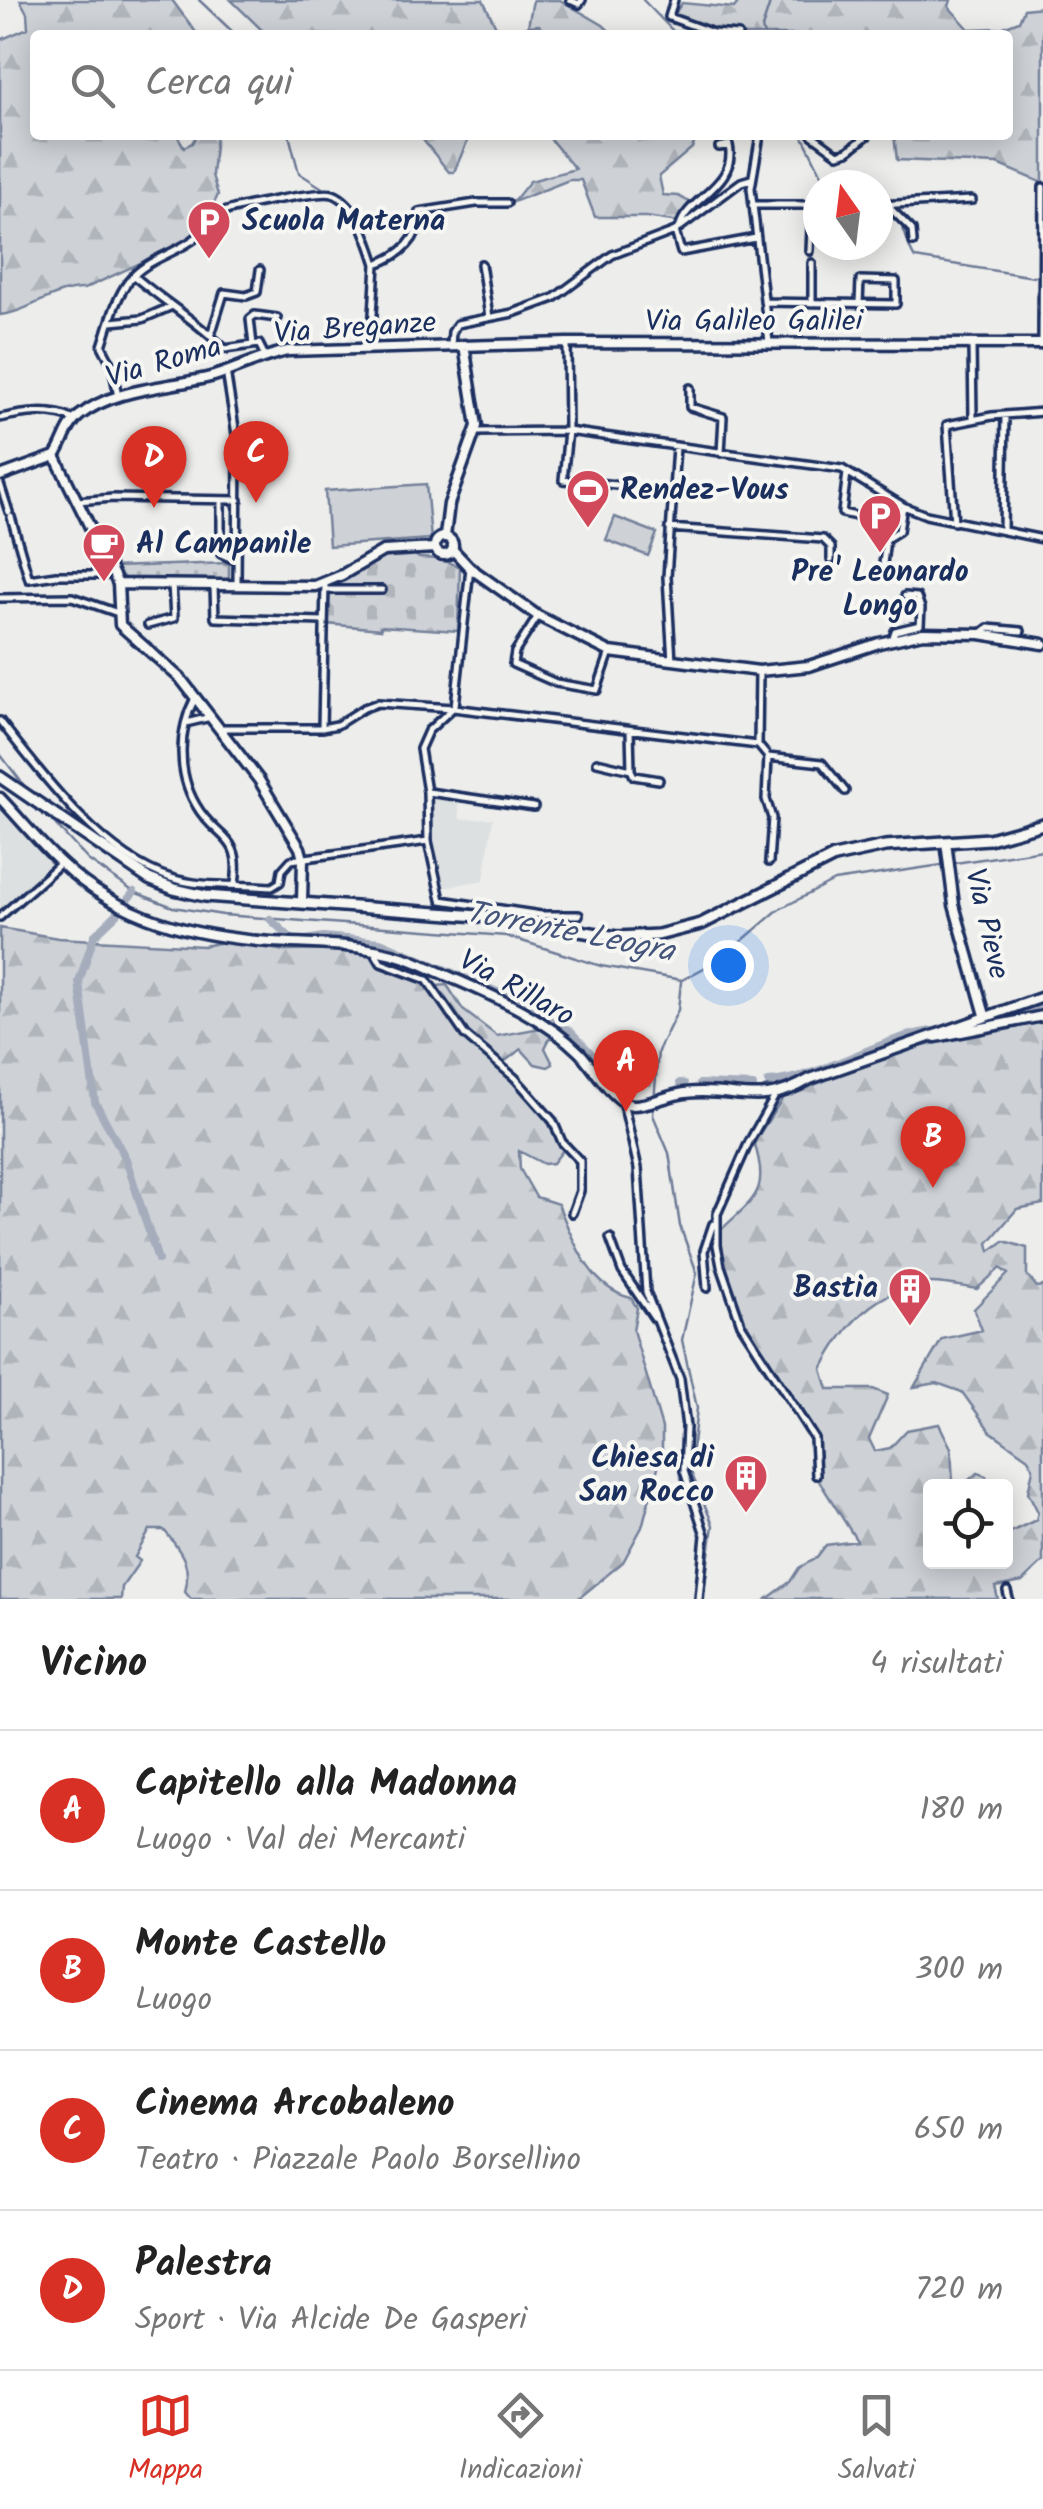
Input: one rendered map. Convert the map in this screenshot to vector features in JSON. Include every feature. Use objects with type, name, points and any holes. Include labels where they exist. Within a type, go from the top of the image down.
[{"type":"main road","points":[[0,777],[149,879],[174,889],[205,896],[492,917],[617,937],[658,935],[701,924],[834,857],[885,846],[989,839],[1043,824]]},
{"type":"street","points":[[570,0],[579,4],[582,0]]},
{"type":"street","points":[[674,0],[669,16],[704,30]]},
{"type":"street","points":[[759,140],[751,179],[752,205],[769,345]]},
{"type":"street","points":[[818,140],[832,152],[848,151],[862,140]]},
{"type":"street","points":[[719,147],[730,146],[730,163],[710,193],[684,215],[678,228],[681,252],[756,238]]},
{"type":"street","points":[[451,346],[455,326],[513,313],[554,298],[612,255],[678,228],[743,180],[751,179]]},
{"type":"street","points":[[1043,187],[1043,344]]},
{"type":"street","points":[[118,397],[112,366],[102,346],[127,283],[134,276],[196,238],[218,214],[327,192],[342,200],[355,217],[376,264],[371,348]]},
{"type":"street","points":[[893,205],[972,200]]},
{"type":"street","points":[[376,264],[411,242],[417,232],[419,212],[476,203],[507,204]]},
{"type":"street","points":[[752,205],[803,205]]},
{"type":"street","points":[[893,209],[912,230],[913,242]]},
{"type":"street","points":[[812,263],[812,302]]},
{"type":"street","points":[[481,264],[489,317]]},
{"type":"street","points":[[858,304],[860,268]]},
{"type":"street","points":[[210,334],[224,294],[246,296],[257,292],[260,270]]},
{"type":"street","points":[[134,276],[225,350],[259,344],[265,356]]},
{"type":"street","points":[[764,302],[896,304],[896,281],[860,280]]},
{"type":"street","points":[[110,322],[152,316],[170,307]]},
{"type":"street","points":[[253,345],[250,319],[255,314],[277,318]]},
{"type":"street","points":[[567,343],[568,431],[563,480],[617,485]]},
{"type":"street","name":"Via Galileo Galilei","points":[[464,345],[1043,344]]},
{"type":"street","points":[[445,536],[449,504],[476,432],[464,345]]},
{"type":"street","name":"Via Breganze","points":[[249,361],[314,349],[464,345]]},
{"type":"street","points":[[972,345],[973,419]]},
{"type":"street","name":"Via Roma","points":[[54,456],[74,420],[118,397],[226,371],[249,361]]},
{"type":"street","points":[[226,371],[238,447],[237,586]]},
{"type":"street","points":[[690,388],[690,406],[724,417],[720,453]]},
{"type":"street","points":[[954,522],[946,426],[973,419],[1043,412]]},
{"type":"street","points":[[0,418],[34,413],[74,420]]},
{"type":"street","points":[[1003,531],[1005,415]]},
{"type":"street","points":[[476,432],[568,431],[847,472],[903,506],[954,522],[1043,539]]},
{"type":"street","points":[[672,661],[667,577],[676,447]]},
{"type":"street","points":[[0,476],[54,456],[118,584],[120,625],[181,679],[258,780],[304,859],[302,902]]},
{"type":"street","points":[[847,472],[842,513],[878,521]]},
{"type":"street","points":[[0,484],[29,580],[56,575],[106,575],[111,570]]},
{"type":"street","points":[[77,501],[114,498],[221,502],[239,497]]},
{"type":"street","points":[[221,502],[221,554],[237,561]]},
{"type":"street","points":[[883,564],[886,540],[898,532],[903,506]]},
{"type":"street","points":[[669,528],[823,539],[831,546],[831,560]]},
{"type":"street","points":[[435,548],[437,540],[445,536]]},
{"type":"street","points":[[445,536],[453,541],[453,550],[470,568],[538,616],[610,652],[758,671],[808,666],[923,633],[980,634],[1043,644]]},
{"type":"street","points":[[325,587],[383,551],[435,548],[445,555],[453,550]]},
{"type":"street","points":[[470,568],[453,708],[422,742],[428,841],[441,900],[541,915],[578,915]]},
{"type":"street","points":[[118,584],[382,590]]},
{"type":"street","points":[[148,626],[174,618],[172,584]]},
{"type":"street","points":[[214,586],[215,618],[323,621]]},
{"type":"street","points":[[322,728],[325,587]]},
{"type":"street","points":[[892,640],[896,630],[920,625],[922,608],[917,597],[905,596]]},
{"type":"street","points":[[0,598],[72,597],[118,613]]},
{"type":"street","points":[[538,616],[515,652],[513,664],[556,683],[597,690],[610,652]]},
{"type":"street","points":[[980,634],[988,628],[1022,630]]},
{"type":"street","points":[[758,671],[758,745],[768,757],[766,799],[772,818],[768,862]]},
{"type":"street","points":[[195,698],[182,749],[184,771],[195,804],[234,848],[238,862],[234,884]]},
{"type":"street","points":[[220,728],[322,728],[337,725],[378,704],[453,708],[758,745]]},
{"type":"street","points":[[186,723],[210,717]]},
{"type":"street","points":[[0,721],[60,797],[120,850],[150,870],[173,879],[272,887],[280,882],[286,864],[428,841]]},
{"type":"street","points":[[630,730],[634,776],[659,780]]},
{"type":"street","points":[[768,757],[822,763],[845,790]]},
{"type":"street","points":[[598,762],[631,770]]},
{"type":"street","points":[[427,792],[534,808]]},
{"type":"street","name":"Via Rillaro","points":[[0,798],[61,863],[104,896],[156,922],[224,938],[374,950],[415,962],[544,1024],[582,1055],[622,1102]]},
{"type":"street","name":"Via Pieve","points":[[946,842],[951,888],[984,1015]]},
{"type":"street","points":[[0,917],[61,863]]},
{"type":"street","points":[[374,950],[381,963],[427,980],[465,1035],[515,1078],[552,1121],[562,1142],[580,1161],[580,1191],[572,1213]]},
{"type":"street","points":[[699,1599],[705,1534],[684,1471],[686,1427],[680,1378],[646,1292],[638,1168],[622,1102],[633,1105],[686,1093],[775,1096],[810,1078],[1043,997]]},
{"type":"street","points":[[912,1042],[1043,1016]]},
{"type":"street","points":[[707,1288],[704,1250],[749,1142],[775,1096]]},
{"type":"street","points":[[717,1215],[716,1245],[741,1324],[814,1438],[816,1475]]},
{"type":"street","points":[[610,1238],[622,1271],[656,1320]]},
{"type":"shaded area","points":[[431,795],[458,797],[460,819],[493,818],[484,880],[442,888],[439,878],[434,877]]},
{"type":"shaded area","points":[[0,809],[53,864],[0,911]]},
{"type":"green space","points":[[20,0],[172,0],[194,30],[30,30],[30,140],[180,140],[184,147],[194,140],[216,140],[212,175],[218,195],[206,220],[184,243],[84,289],[62,292],[0,315],[0,40],[28,28],[27,13]]},
{"type":"green space","points":[[231,0],[483,0],[498,30],[262,30]]},
{"type":"green space","points":[[533,0],[560,0],[608,30],[542,30],[539,25],[528,26]]},
{"type":"green space","points":[[740,0],[951,0],[949,7],[969,29],[1001,28],[1019,21],[1024,9],[1043,7],[1043,183],[998,164],[897,160],[895,140],[1013,140],[1013,30],[704,30],[689,27],[673,16],[682,3],[734,8]]},
{"type":"green space","points":[[423,140],[468,140],[454,172],[449,172]]},
{"type":"green space","points":[[551,140],[696,140],[692,148],[659,176],[663,195],[678,196],[693,204],[682,213],[679,222],[646,217],[595,217],[581,180],[569,180],[513,202],[530,181],[575,169]]},
{"type":"green space","points":[[426,484],[431,539],[329,546],[325,491]]},
{"type":"green space","points":[[615,517],[657,533],[648,556],[606,540]]},
{"type":"green space","points":[[414,554],[460,567],[458,631],[327,624],[330,586],[375,559]]},
{"type":"green space","points":[[229,563],[229,580],[124,578],[113,567]]},
{"type":"green space","points":[[0,928],[58,938],[203,946],[229,941],[284,951],[353,950],[385,956],[394,971],[430,983],[467,1043],[525,1084],[564,1149],[553,1163],[544,1164],[519,1151],[520,1169],[536,1197],[558,1204],[593,1273],[616,1293],[631,1298],[637,1308],[633,1330],[662,1428],[662,1452],[642,1527],[623,1562],[578,1599],[191,1599],[185,1592],[186,1565],[180,1552],[164,1530],[150,1530],[135,1557],[140,1561],[122,1587],[121,1599],[0,1599]]},
{"type":"green space","points":[[447,985],[463,1010],[497,1036],[540,1028],[551,1036],[545,1048],[553,1064],[535,1064],[521,1049],[504,1062],[474,1044],[436,986]]},
{"type":"green space","points":[[1043,1021],[1043,1204],[1017,1209],[988,1243],[990,1251],[1004,1241],[1027,1248],[1027,1275],[1037,1287],[1043,1286],[1043,1562],[1022,1582],[995,1587],[998,1599],[767,1599],[826,1545],[857,1541],[819,1481],[810,1434],[763,1368],[735,1311],[718,1252],[717,1234],[749,1203],[759,1185],[754,1142],[783,1098],[887,1054]],"holes":[[[1000,1268],[1008,1274],[974,1309],[982,1330],[942,1339],[914,1387],[937,1383],[962,1392],[990,1431],[1028,1458],[1033,1469],[1028,1492],[1038,1512],[1036,1520],[1013,1531],[1013,1569],[923,1569],[923,1479],[953,1479],[951,1448],[939,1424],[907,1430],[890,1448],[875,1451],[869,1439],[888,1395],[873,1389],[828,1389],[822,1369],[852,1324],[877,1301],[929,1283],[977,1289]]]},
{"type":"waterway","points":[[199,0],[231,30]]},
{"type":"waterway","points":[[643,0],[672,30]]},
{"type":"waterway","points":[[763,30],[771,0]]},
{"type":"waterway","points":[[290,140],[299,173],[327,191]]},
{"type":"waterway","points":[[804,140],[820,170]]},
{"type":"waterway","points":[[897,219],[915,258],[1034,277]]},
{"type":"waterway","name":"Torrente Leogra","points":[[0,754],[29,792]]},
{"type":"waterway","name":"Torrente Leogra","points":[[43,811],[88,860],[134,892],[173,907],[223,915],[506,936],[601,966],[682,980],[722,958],[778,910],[834,881],[1043,850]]},
{"type":"waterway","points":[[128,899],[134,892]]},
{"type":"waterway","points":[[118,913],[94,936],[79,982],[95,1102],[126,1159],[158,1260]]},
{"type":"waterway","points":[[270,919],[295,942],[323,937],[380,942],[509,997],[571,1032],[612,1076],[649,1082]]},
{"type":"waterway","points":[[681,982],[678,1010],[658,1051],[653,1115],[669,1153],[680,1226],[697,1273],[682,1340],[697,1408],[690,1470],[713,1525],[703,1599]]},
{"type":"waterway","points":[[982,1025],[1043,1009]]},
{"type":"waterway","points":[[768,1082],[813,1072],[899,1039],[943,1030]]},
{"type":"waterway","points":[[737,1086],[755,1092],[781,1081]]},
{"type":"waterway","points":[[680,1083],[684,1084]]},
{"type":"waterway","points":[[700,1084],[753,1086]]},
{"type":"place","name":"Scuola Materna","points":[[209,260]]},
{"type":"place","name":"Cinema Arcobaleno","points":[[256,503]]},
{"type":"place","name":"Palestra","points":[[154,508]]},
{"type":"place","name":"Rendez-Vous","points":[[588,529]]},
{"type":"place","name":"Pre' Leonardo Longo","points":[[880,554]]},
{"type":"place","name":"Al Campanile","points":[[104,583]]},
{"type":"place","name":"Capitello alla Madonna","points":[[626,1112]]},
{"type":"place","name":"Monte Castello","points":[[933,1188]]},
{"type":"place","name":"Bastia","points":[[910,1327]]},
{"type":"place","name":"Chiesa di San Rocco","points":[[746,1514]]}]
